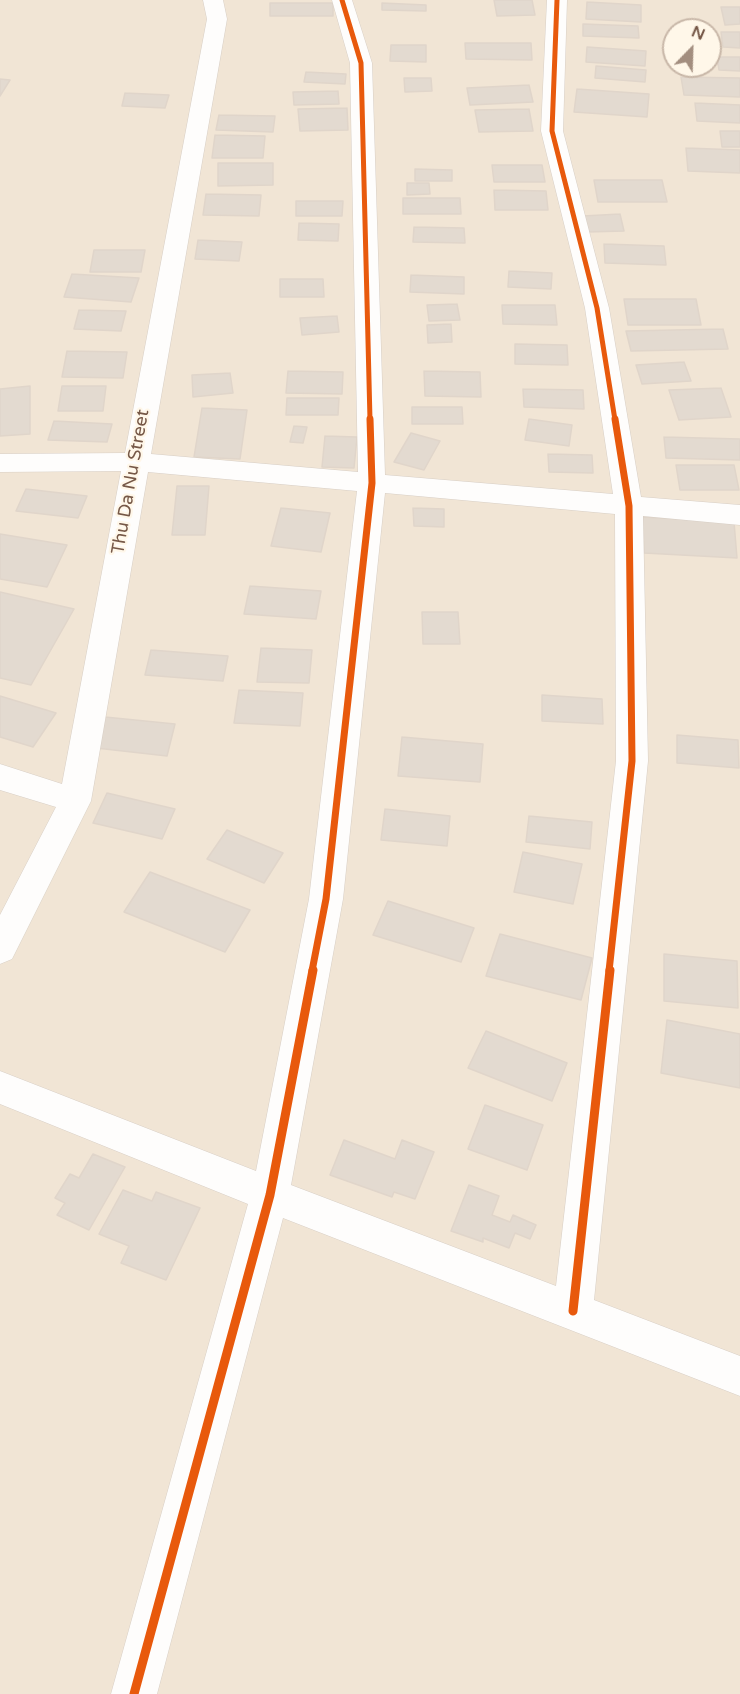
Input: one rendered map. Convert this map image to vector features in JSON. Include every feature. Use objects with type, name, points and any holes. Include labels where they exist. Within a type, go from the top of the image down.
[{"type":"street","name":"Thu Da Nu Street","points":[[0,949],[75,801],[216,19],[213,0]]},
{"type":"street","points":[[134,1694],[270,1195],[326,899],[372,483],[361,63],[342,0]]},
{"type":"street","points":[[556,0],[552,131],[597,308],[629,506],[632,761],[573,1311]]},
{"type":"street","points":[[0,463],[135,462],[740,515]]},
{"type":"street","points":[[0,777],[75,801]]},
{"type":"street","points":[[0,1087],[270,1195],[740,1376]]},
{"type":"shaded area","points":[[0,0],[740,0],[740,1694],[0,1694]]},
{"type":"building","points":[[494,0],[532,0],[535,15],[497,16]]},
{"type":"building","points":[[587,2],[641,5],[641,22],[586,19]]},
{"type":"building","points":[[270,3],[333,3],[333,16],[270,16]]},
{"type":"building","points":[[382,3],[426,5],[426,11],[382,10]]},
{"type":"building","points":[[721,7],[740,7],[740,24],[725,25]]},
{"type":"building","points":[[583,24],[638,26],[639,38],[583,36]]},
{"type":"building","points":[[722,32],[740,32],[740,48],[723,47]]},
{"type":"building","points":[[465,43],[531,43],[532,60],[466,59]]},
{"type":"building","points":[[391,45],[426,45],[426,62],[390,61]]},
{"type":"building","points":[[587,47],[646,51],[645,66],[586,62]]},
{"type":"building","points":[[722,57],[740,57],[740,71],[722,70]]},
{"type":"building","points":[[596,66],[646,70],[645,82],[595,78]]},
{"type":"building","points":[[306,72],[346,74],[345,84],[304,82]]},
{"type":"building","points":[[404,78],[431,78],[432,91],[405,92]]},
{"type":"building","points":[[681,78],[740,78],[740,97],[684,95]]},
{"type":"building","points":[[0,79],[10,80],[0,96]]},
{"type":"building","points":[[529,85],[533,102],[470,105],[467,88]]},
{"type":"building","points":[[577,89],[649,94],[647,117],[574,112]]},
{"type":"building","points":[[338,91],[339,104],[294,105],[293,92]]},
{"type":"building","points":[[125,93],[169,95],[165,108],[122,106]]},
{"type":"building","points":[[695,103],[740,105],[740,123],[697,121]]},
{"type":"building","points":[[347,108],[348,130],[300,131],[298,109]]},
{"type":"building","points":[[529,109],[533,131],[479,132],[475,110]]},
{"type":"building","points":[[219,115],[275,116],[273,132],[216,130]]},
{"type":"building","points":[[720,131],[740,131],[740,147],[722,147]]},
{"type":"building","points":[[215,135],[265,136],[263,158],[212,158]]},
{"type":"building","points":[[686,148],[740,150],[740,173],[688,171]]},
{"type":"building","points":[[218,163],[273,163],[273,185],[218,186]]},
{"type":"building","points":[[492,165],[542,165],[545,182],[494,182]]},
{"type":"building","points":[[415,169],[452,170],[452,181],[415,181]]},
{"type":"building","points":[[594,180],[662,180],[667,202],[598,202]]},
{"type":"building","points":[[407,183],[429,183],[430,194],[407,195]]},
{"type":"building","points":[[494,190],[546,191],[548,210],[495,210]]},
{"type":"building","points":[[206,194],[261,195],[259,216],[203,215]]},
{"type":"building","points":[[403,198],[460,198],[461,214],[403,214]]},
{"type":"building","points":[[296,201],[343,201],[342,216],[296,216]]},
{"type":"building","points":[[620,214],[624,231],[587,232],[583,216]]},
{"type":"building","points":[[299,223],[339,224],[338,241],[298,240]]},
{"type":"building","points":[[414,227],[464,228],[465,243],[413,242]]},
{"type":"building","points":[[198,240],[242,242],[239,261],[195,259]]},
{"type":"building","points":[[604,244],[664,246],[666,265],[605,263]]},
{"type":"building","points":[[94,250],[145,250],[141,272],[90,272]]},
{"type":"building","points":[[509,271],[552,273],[551,289],[508,287]]},
{"type":"building","points":[[72,274],[139,278],[131,302],[64,297]]},
{"type":"building","points":[[411,275],[464,277],[464,294],[410,292]]},
{"type":"building","points":[[280,279],[323,279],[324,297],[280,297]]},
{"type":"building","points":[[624,299],[696,299],[701,325],[628,325]]},
{"type":"building","points":[[457,304],[460,320],[429,321],[427,305]]},
{"type":"building","points":[[502,305],[555,305],[557,325],[503,324]]},
{"type":"building","points":[[79,310],[126,311],[121,331],[74,329]]},
{"type":"building","points":[[337,316],[339,332],[302,335],[300,318]]},
{"type":"building","points":[[451,324],[452,342],[428,343],[427,325]]},
{"type":"building","points":[[723,329],[728,349],[631,351],[626,331]]},
{"type":"building","points":[[515,344],[567,345],[568,365],[515,364]]},
{"type":"building","points":[[67,351],[127,352],[123,378],[62,377]]},
{"type":"building","points":[[684,362],[691,381],[642,384],[636,365]]},
{"type":"building","points":[[288,371],[343,372],[342,394],[286,393]]},
{"type":"building","points":[[424,371],[480,372],[481,397],[425,396]]},
{"type":"building","points":[[230,373],[233,393],[193,397],[192,375]]},
{"type":"building","points":[[30,386],[30,434],[0,436],[0,389]]},
{"type":"building","points":[[62,386],[106,386],[103,411],[58,411]]},
{"type":"building","points":[[721,388],[731,417],[679,420],[669,390]]},
{"type":"building","points":[[523,389],[583,390],[584,409],[524,407]]},
{"type":"building","points":[[287,398],[339,398],[338,415],[286,415]]},
{"type":"building","points":[[412,407],[462,407],[463,424],[412,424]]},
{"type":"building","points":[[202,408],[247,410],[240,459],[194,457]]},
{"type":"building","points":[[529,419],[572,425],[569,446],[525,440]]},
{"type":"building","points":[[54,421],[112,424],[107,442],[48,440]]},
{"type":"building","points":[[294,426],[307,427],[303,443],[290,442]]},
{"type":"building","points":[[411,433],[440,441],[424,470],[394,462]]},
{"type":"building","points":[[325,436],[357,437],[354,468],[322,467]]},
{"type":"building","points":[[664,437],[740,439],[740,460],[666,458]]},
{"type":"building","points":[[548,454],[592,455],[593,473],[549,472]]},
{"type":"building","points":[[676,465],[734,465],[739,490],[680,490]]},
{"type":"building","points":[[177,486],[209,486],[205,535],[172,535]]},
{"type":"building","points":[[26,489],[87,496],[78,518],[16,511]]},
{"type":"building","points":[[281,508],[330,513],[321,552],[271,546]]},
{"type":"building","points":[[413,508],[444,509],[444,527],[414,526]]},
{"type":"building","points":[[643,517],[734,522],[737,558],[644,553]]},
{"type":"building","points":[[0,534],[67,545],[47,587],[0,579]]},
{"type":"building","points":[[250,586],[321,591],[316,619],[244,614]]},
{"type":"building","points":[[0,592],[74,609],[31,685],[0,678]]},
{"type":"building","points":[[422,612],[458,612],[460,644],[423,644]]},
{"type":"building","points":[[261,648],[312,650],[309,683],[257,682]]},
{"type":"building","points":[[151,650],[228,656],[223,681],[145,675]]},
{"type":"building","points":[[239,690],[303,693],[300,726],[234,723]]},
{"type":"building","points":[[542,695],[602,699],[603,724],[542,721]]},
{"type":"building","points":[[0,696],[56,713],[33,747],[0,737]]},
{"type":"building","points":[[105,717],[175,724],[167,756],[96,748]]},
{"type":"building","points":[[677,735],[738,740],[739,768],[677,763]]},
{"type":"building","points":[[402,737],[483,744],[480,782],[398,776]]},
{"type":"building","points":[[107,793],[175,809],[162,839],[93,823]]},
{"type":"building","points":[[385,809],[450,816],[447,846],[381,840]]},
{"type":"building","points":[[529,816],[592,822],[590,849],[526,842]]},
{"type":"building","points":[[227,830],[283,853],[264,883],[207,859]]},
{"type":"building","points":[[523,852],[582,864],[573,904],[514,892]]},
{"type":"building","points":[[150,872],[250,910],[225,952],[124,912]]},
{"type":"building","points":[[388,901],[474,928],[461,962],[373,935]]},
{"type":"building","points":[[500,934],[592,958],[581,1000],[486,976]]},
{"type":"building","points":[[664,954],[737,961],[738,1008],[664,1001]]},
{"type":"building","points":[[667,1020],[740,1034],[740,1088],[661,1073]]},
{"type":"building","points":[[486,1031],[567,1063],[552,1101],[468,1068]]},
{"type":"building","points":[[485,1105],[543,1125],[527,1170],[468,1149]]},
{"type":"building","points":[[344,1140],[395,1159],[402,1140],[434,1152],[415,1199],[394,1192],[392,1197],[330,1175]]},
{"type":"building","points":[[93,1154],[125,1167],[89,1230],[57,1215],[65,1203],[55,1198],[70,1174],[79,1178]]},
{"type":"building","points":[[469,1185],[499,1196],[492,1215],[510,1222],[513,1215],[536,1225],[530,1239],[515,1233],[509,1248],[483,1238],[483,1242],[451,1231]]},
{"type":"building","points":[[123,1190],[152,1201],[156,1192],[200,1208],[166,1280],[121,1263],[129,1246],[99,1234]]},
{"type":"cycle path","points":[[134,1694],[270,1195],[326,899],[372,483],[361,63],[342,0]]},
{"type":"cycle path","points":[[557,0],[552,131],[597,308],[629,506],[632,761],[573,1311]]}]
